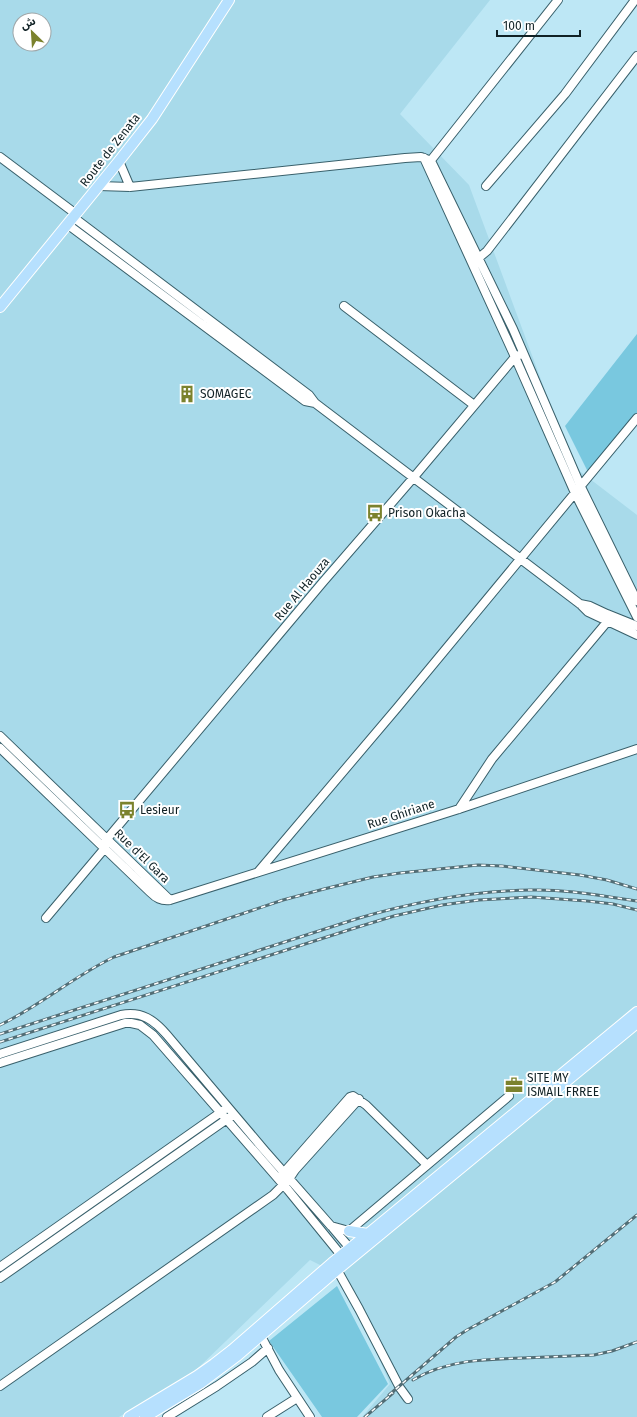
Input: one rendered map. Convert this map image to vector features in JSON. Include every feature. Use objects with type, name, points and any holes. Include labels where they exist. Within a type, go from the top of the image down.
[{"type":"main road","name":"Route de Zenata","points":[[0,307],[99,186],[152,118],[229,0]]},
{"type":"main road","points":[[353,1252],[368,1234],[637,1012]]},
{"type":"main road","points":[[129,1417],[214,1364],[637,1023]]},
{"type":"main road","points":[[349,1231],[368,1234]]},
{"type":"main road","points":[[145,1417],[201,1383],[237,1356],[261,1336],[334,1266]]},
{"type":"street","points":[[427,162],[558,0]]},
{"type":"street","points":[[486,186],[565,94],[635,0]]},
{"type":"street","points":[[476,261],[487,251],[637,56]]},
{"type":"street","points":[[0,156],[47,192],[56,196],[73,217],[309,395],[315,403],[580,604],[588,612],[637,635]]},
{"type":"street","points":[[99,186],[130,187],[421,157],[427,162],[523,353],[578,490],[637,601]]},
{"type":"street","points":[[119,161],[130,187]]},
{"type":"street","points":[[476,261],[515,357],[637,617]]},
{"type":"street","points":[[344,306],[474,405]]},
{"type":"street","name":"Rue Al Haouza","points":[[46,918],[105,844],[323,582],[515,357],[523,353]]},
{"type":"street","points":[[258,872],[521,560],[637,418]]},
{"type":"street","points":[[580,604],[590,606],[637,626]]},
{"type":"street","points":[[459,809],[492,759],[607,622]]},
{"type":"street","name":"Rue d'El Gara","points":[[0,736],[105,844]]},
{"type":"street","name":"Rue d'El Gara","points":[[0,748],[105,844],[170,900]]},
{"type":"street","name":"Rue Ghiriane","points":[[170,900],[459,809],[637,749]]},
{"type":"street","points":[[0,1054],[121,1015],[136,1014],[152,1021],[168,1034],[250,1134],[353,1252]]},
{"type":"street","points":[[146,1029],[152,1021]]},
{"type":"street","points":[[0,1063],[125,1023],[136,1024],[146,1029],[154,1035],[344,1259]]},
{"type":"street","points":[[331,1226],[349,1231],[509,1096]]},
{"type":"street","points":[[0,1386],[280,1185],[286,1176],[295,1170],[358,1099],[427,1166]]},
{"type":"street","points":[[0,1267],[228,1107]]},
{"type":"street","points":[[0,1278],[234,1114]]},
{"type":"street","points":[[243,1139],[250,1134]]},
{"type":"street","points":[[65,1222],[70,1229]]},
{"type":"street","points":[[334,1266],[379,1346],[400,1388],[408,1399]]},
{"type":"street","points":[[261,1336],[297,1398],[310,1417]]},
{"type":"street","points":[[167,1417],[233,1376],[268,1348]]},
{"type":"street","points":[[267,1417],[297,1398]]},
{"type":"shaded area","points":[[0,0],[490,0],[400,114],[469,185],[573,466],[637,515],[637,1417],[362,1417],[390,1384],[344,1277],[310,1260],[196,1370],[119,1417],[0,1417]]},
{"type":"shaded area","points":[[637,334],[637,416],[590,476],[565,426]]},
{"type":"shaded area","points":[[337,1286],[388,1384],[357,1417],[322,1417],[269,1341]]},
{"type":"railway","points":[[0,1025],[114,957],[283,900],[373,877],[478,865],[502,866],[580,875],[607,880],[637,889]]},
{"type":"railway","points":[[0,1034],[356,919],[399,907],[442,898],[509,891],[544,890],[597,895],[637,901]]},
{"type":"railway","points":[[0,1042],[358,927],[394,916],[442,905],[479,900],[531,897],[613,904],[637,910]]},
{"type":"railway","points":[[389,1395],[456,1337],[555,1282],[637,1215]]},
{"type":"railway","points":[[413,1380],[439,1368],[466,1362],[494,1359],[594,1355],[612,1351],[637,1342]]},
{"type":"railway","points":[[365,1417],[393,1393]]},
{"type":"place","name":"SOMAGEC","points":[[187,394]]},
{"type":"place","name":"Prison Okacha","points":[[375,513]]},
{"type":"place","name":"Lesieur","points":[[127,810]]},
{"type":"place","name":"SITE MY ISMAIL FRREE","points":[[514,1085]]}]
